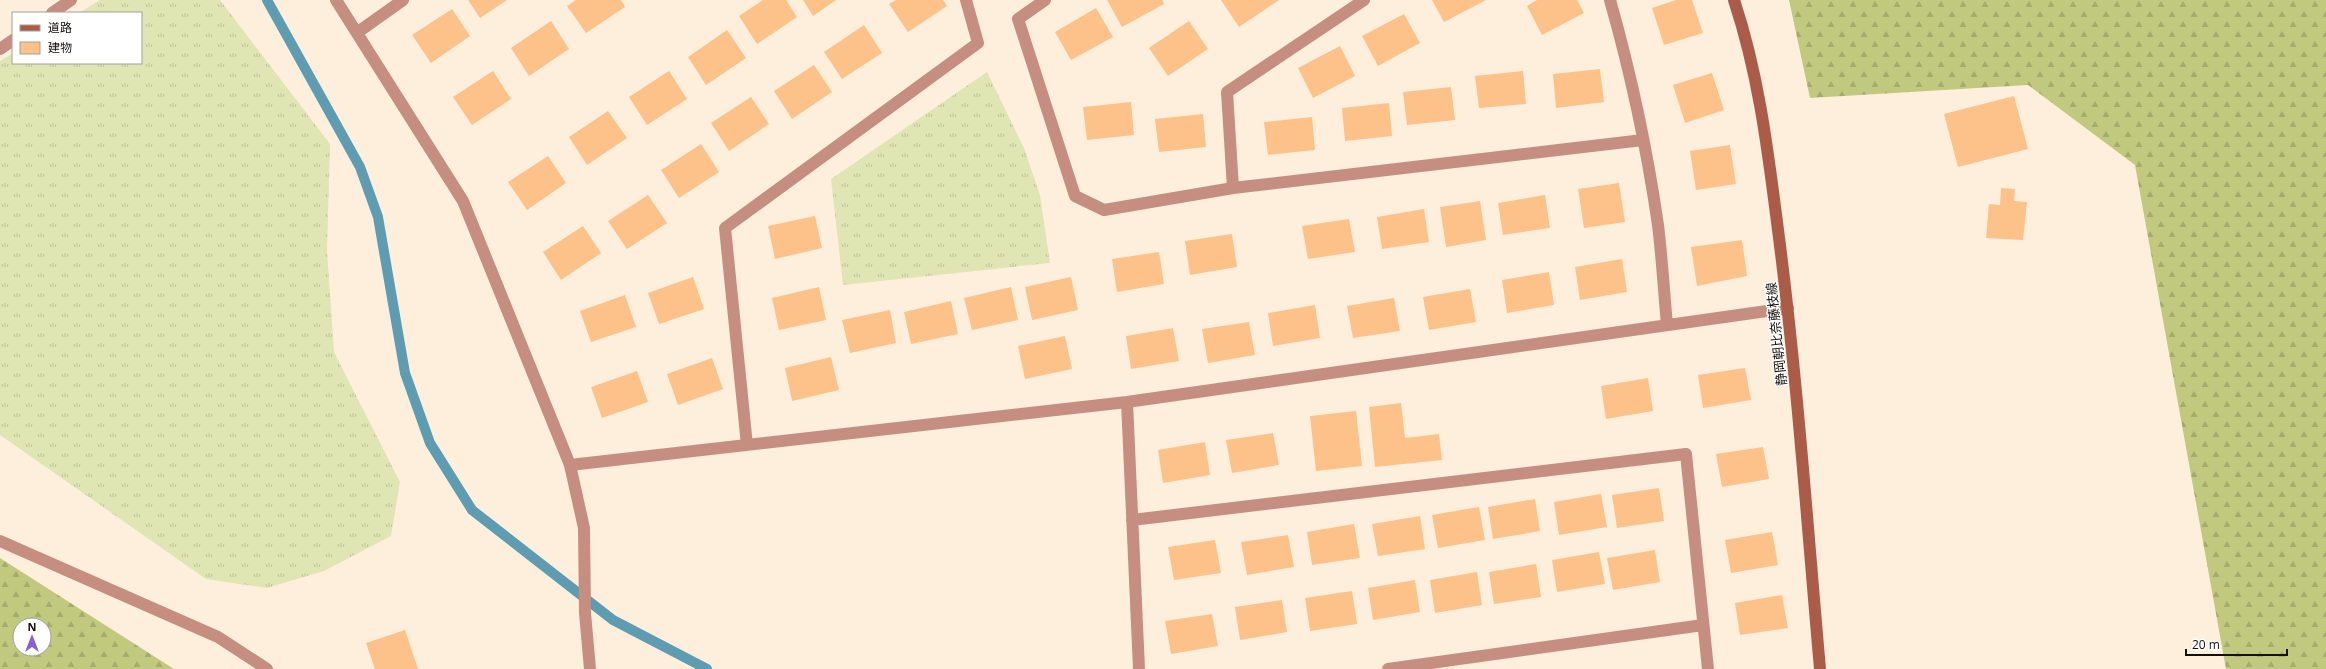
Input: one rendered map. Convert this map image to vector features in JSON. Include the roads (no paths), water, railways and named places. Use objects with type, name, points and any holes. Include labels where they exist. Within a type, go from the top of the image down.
[{"type":"main road","name":"静岡朝比奈藤枝線","points":[[1734,0],[1746,38],[1764,122],[1788,308],[1820,669]]},
{"type":"street","points":[[53,12],[71,0]]},
{"type":"street","points":[[336,0],[358,32],[463,201],[570,465],[584,528],[585,613],[590,669]]},
{"type":"street","points":[[358,32],[403,0]]},
{"type":"street","points":[[747,445],[725,228],[978,43],[966,0]]},
{"type":"street","points":[[1045,0],[1018,19],[1075,196],[1104,210],[1233,188],[1644,140]]},
{"type":"street","points":[[1233,188],[1227,92],[1364,0]]},
{"type":"street","points":[[1610,0],[1627,59],[1644,140],[1658,226],[1666,325]]},
{"type":"street","points":[[0,49],[12,41]]},
{"type":"street","points":[[570,465],[1127,402],[1788,308]]},
{"type":"street","points":[[1127,402],[1139,669]]},
{"type":"street","points":[[1132,520],[1686,454],[1708,669]]},
{"type":"street","points":[[0,541],[218,637],[267,669]]},
{"type":"street","points":[[1388,669],[1704,625]]},
{"type":"waterway","points":[[267,0],[360,167],[378,217],[405,373],[430,443],[472,510],[613,620],[707,669]]}]
